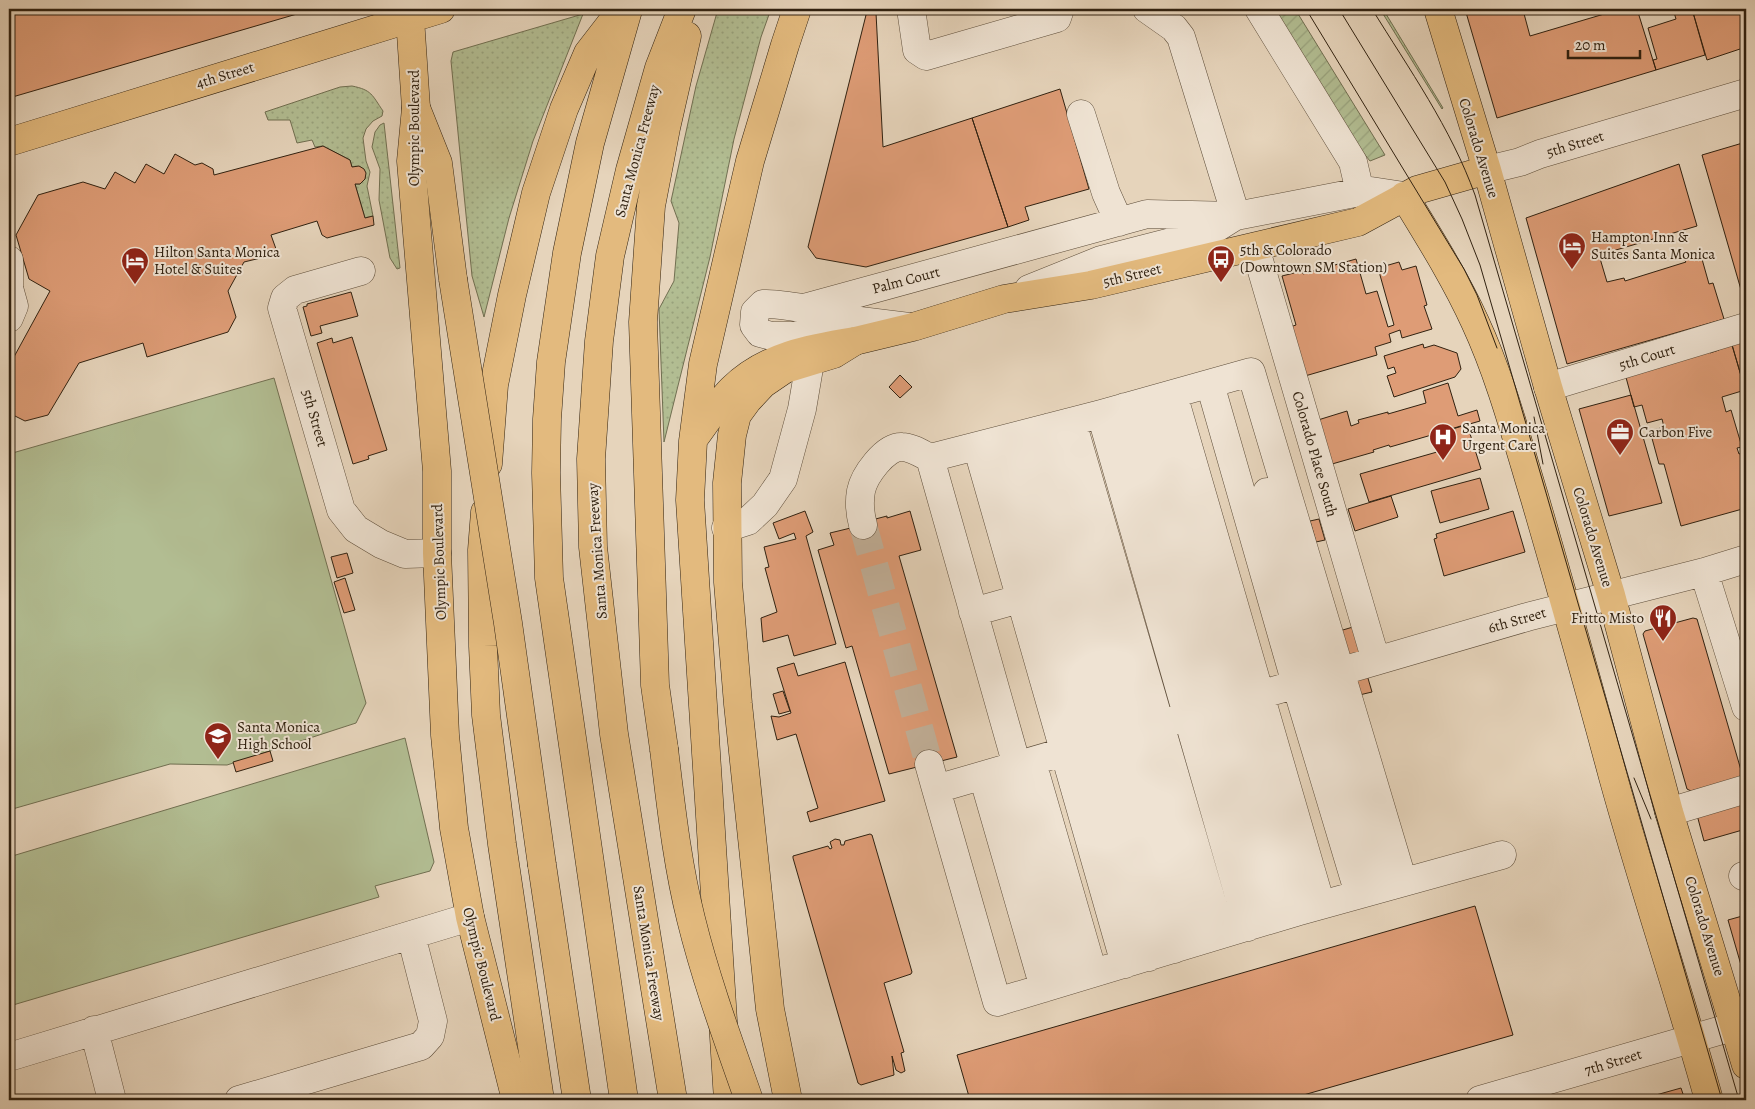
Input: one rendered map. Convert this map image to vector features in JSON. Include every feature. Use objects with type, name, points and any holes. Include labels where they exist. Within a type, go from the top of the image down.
[{"type":"main road","name":"4th Street","points":[[9,142],[410,13],[441,9]]},
{"type":"main road","points":[[540,1100],[502,844],[486,715],[482,550],[494,385],[512,295],[536,193],[564,110],[588,54],[622,9]]},
{"type":"main road","points":[[624,1100],[548,578],[546,473],[551,362],[567,253],[590,142],[629,9]]},
{"type":"main road","name":"Santa Monica Freeway","points":[[672,1100],[614,734],[593,547],[591,459],[599,341],[610,256],[630,170],[656,77],[682,9]]},
{"type":"main road","points":[[695,9],[682,52],[651,206],[642,322],[655,685],[676,839],[691,918],[712,995],[749,1100]]},
{"type":"main road","points":[[728,1100],[690,500],[693,441],[703,364],[750,161],[797,9]]},
{"type":"main road","name":"Colorado Avenue","points":[[1438,9],[1487,170],[1548,387],[1610,595],[1669,812],[1741,1025],[1746,1065]]},
{"type":"main road","name":"Olympic Boulevard","points":[[410,13],[416,108],[411,162],[437,471],[445,735],[454,828],[470,917],[516,1100]]},
{"type":"main road","points":[[416,108],[438,163],[453,279],[508,624],[577,1100]]},
{"type":"main road","name":"5th Street","points":[[855,341],[913,327],[1004,299],[1091,285],[1358,222],[1417,190],[1487,170]]},
{"type":"main road","points":[[1404,196],[1460,291],[1495,370],[1567,606],[1625,821],[1709,1100]]},
{"type":"main road","points":[[693,441],[732,388],[755,371],[782,357],[820,346],[855,341]]},
{"type":"main road","points":[[788,1100],[770,1010],[738,704],[728,582],[727,483],[732,435],[737,414],[748,400],[763,384],[786,369],[834,354],[855,341]]},
{"type":"street","points":[[911,9],[916,50],[926,56],[1056,18],[1060,9]]},
{"type":"street","points":[[1004,299],[1101,260],[1210,232],[1236,216],[1181,37],[1174,28],[1147,9]]},
{"type":"street","points":[[1259,9],[1353,162],[1360,192]]},
{"type":"street","name":"5th Street","points":[[1487,170],[1520,162],[1746,93]]},
{"type":"street","points":[[1081,114],[1106,193],[1119,222]]},
{"type":"street","name":"5th Street","points":[[1236,216],[1360,192],[1371,191],[1404,196]]},
{"type":"street","name":"Palm Court","points":[[913,327],[860,321],[795,336],[772,336],[760,333],[754,325],[754,312],[763,304],[777,303],[793,308],[804,308],[1147,214],[1236,216]]},
{"type":"street","name":"Colorado Place South","points":[[1255,247],[1376,661]]},
{"type":"street","points":[[9,260],[9,288],[14,306],[9,318]]},
{"type":"street","name":"5th Street","points":[[361,271],[295,290],[285,298],[282,308],[341,510],[356,529],[381,544],[405,554],[438,553]]},
{"type":"street","name":"5th Court","points":[[1548,387],[1746,327]]},
{"type":"street","points":[[726,528],[748,521],[765,505],[783,479],[802,409],[810,362]]},
{"type":"street","points":[[863,525],[860,513],[861,490],[869,474],[884,455],[898,447],[903,446],[930,458],[1251,372],[1149,562],[1147,728],[1212,938]]},
{"type":"street","points":[[1099,414],[1149,562],[1147,728],[1212,938]]},
{"type":"street","points":[[1099,414],[1149,562],[1147,728],[1212,938]]},
{"type":"street","points":[[1099,414],[1149,562],[1147,728],[1212,938]]},
{"type":"street","points":[[1099,414],[1149,562],[1147,728],[1212,938]]},
{"type":"street","points":[[1099,414],[1149,562],[1147,728],[1212,938]]},
{"type":"street","points":[[1099,414],[1149,562],[1147,728],[1212,938]]},
{"type":"street","points":[[1099,414],[1149,562],[1147,728],[1212,938]]},
{"type":"street","points":[[930,458],[973,612],[1147,728],[1212,938]]},
{"type":"street","name":"6th Street","points":[[1212,938],[997,1002],[933,776],[1147,728],[1567,606],[1704,572],[1746,559]]},
{"type":"street","points":[[973,612],[1149,562]]},
{"type":"street","points":[[1704,572],[1746,707]]},
{"type":"street","points":[[1147,728],[1212,938]]},
{"type":"street","points":[[1147,728],[1212,938]]},
{"type":"street","points":[[1669,812],[1746,789]]},
{"type":"street","points":[[1212,938],[1502,855]]},
{"type":"street","points":[[9,1057],[470,917]]},
{"type":"street","points":[[239,1100],[421,1046],[430,1036],[433,1021],[411,935]]},
{"type":"street","name":"7th Street","points":[[1498,1098],[1741,1025]]},
{"type":"street","points":[[94,1030],[112,1100]]},
{"type":"green space","points":[[718,9],[771,9],[761,37],[734,139],[710,257],[664,442],[659,309],[674,281],[679,223],[671,201],[696,86]]},
{"type":"green space","points":[[1284,9],[1295,9],[1385,155],[1370,161],[1361,150],[1275,14]]},
{"type":"green space","points":[[1380,9],[1383,9],[1442,109]]},
{"type":"green space","points":[[583,14],[533,141],[509,218],[484,317],[472,276],[451,61],[453,52]]},
{"type":"green space","points":[[352,86],[368,91],[383,111],[382,116],[373,121],[366,129],[363,138],[366,161],[370,172],[367,186],[373,216],[365,218],[355,184],[360,184],[365,179],[363,168],[358,166],[352,167],[350,160],[323,146],[315,147],[312,140],[297,143],[290,120],[268,120],[265,112],[340,87]]},
{"type":"green space","points":[[384,123],[400,268],[397,269],[390,258],[379,200],[380,169],[372,147],[375,132]]},
{"type":"green space","points":[[274,378],[366,703],[356,723],[227,765],[170,764],[9,810],[9,454]]},
{"type":"green space","points":[[405,738],[434,862],[430,871],[375,886],[379,897],[13,1005],[9,990],[9,857]]},
{"type":"building","points":[[9,9],[314,9],[9,98]]},
{"type":"building","points":[[1465,9],[1528,9],[1523,10],[1530,36],[1621,9],[1637,9],[1656,70],[1497,118]]},
{"type":"building","points":[[1673,9],[1692,9],[1705,55],[1656,70],[1653,60],[1657,59],[1648,28],[1676,19]]},
{"type":"building","points":[[1692,9],[1746,9],[1746,47],[1707,60]]},
{"type":"building","points":[[867,11],[876,13],[883,147],[972,118],[1008,227],[866,267],[816,258],[808,247]]},
{"type":"building","points":[[1060,89],[1089,189],[1025,207],[1029,220],[1008,227],[972,118]]},
{"type":"building","points":[[1746,142],[1746,307],[1702,155]]},
{"type":"building","name":"Hilton Santa Monica Hotel & Suites","points":[[323,146],[350,160],[352,167],[359,166],[364,169],[366,173],[365,179],[360,184],[355,184],[365,218],[373,216],[374,225],[327,238],[322,235],[317,221],[271,235],[276,249],[273,255],[244,262],[228,291],[236,317],[228,332],[147,357],[143,343],[79,363],[48,415],[25,421],[15,416],[9,421],[9,366],[50,291],[29,279],[16,235],[38,195],[83,182],[105,189],[115,172],[135,183],[146,164],[164,174],[175,154],[195,165],[202,163],[213,169],[214,175]]},
{"type":"building","name":"Hampton Inn & Suites Santa Monica","points":[[1679,164],[1697,226],[1599,255],[1607,282],[1624,278],[1625,281],[1686,262],[1683,258],[1700,252],[1709,284],[1713,283],[1724,319],[1567,364],[1526,218]]},
{"type":"building","points":[[1356,259],[1366,294],[1377,291],[1388,327],[1394,325],[1378,268],[1399,262],[1402,270],[1416,266],[1427,305],[1424,306],[1432,329],[1402,338],[1400,330],[1389,334],[1391,342],[1375,347],[1377,355],[1305,376],[1290,327],[1296,325],[1282,276],[1302,271],[1303,274]]},
{"type":"building","points":[[351,292],[358,316],[320,326],[322,333],[311,336],[303,307],[307,306],[307,304]]},
{"type":"building","points":[[352,337],[387,450],[368,456],[369,459],[353,464],[317,343],[332,338],[333,343]]},
{"type":"building","points":[[1746,338],[1746,392],[1731,342]]},
{"type":"building","points":[[1731,341],[1745,390],[1722,397],[1726,412],[1731,410],[1742,447],[1737,448],[1739,454],[1746,452],[1746,508],[1681,526],[1664,464],[1659,464],[1650,431],[1664,427],[1662,419],[1647,423],[1642,405],[1634,407],[1624,370],[1708,346],[1710,353],[1719,350],[1718,345]]},
{"type":"building","points":[[1423,344],[1424,348],[1434,345],[1457,353],[1461,369],[1455,377],[1394,397],[1387,376],[1396,373],[1394,367],[1388,369],[1384,356]]},
{"type":"building","points":[[900,375],[912,387],[900,398],[889,387]]},
{"type":"building","points":[[1448,383],[1458,416],[1477,410],[1480,421],[1390,447],[1389,445],[1373,450],[1374,452],[1332,464],[1318,420],[1347,411],[1351,426],[1359,423],[1358,420],[1426,403],[1423,391]]},
{"type":"building","name":"Carbon Five","points":[[1631,395],[1662,503],[1609,516],[1579,409]]},
{"type":"building","name":"Santa Monica Urgent Care","points":[[1467,424],[1481,469],[1369,502],[1360,474],[1437,452],[1432,435]]},
{"type":"building","points":[[1480,478],[1489,509],[1440,523],[1431,491]]},
{"type":"building","points":[[1391,496],[1398,517],[1355,531],[1348,509]]},
{"type":"building","points":[[805,511],[813,532],[806,536],[836,644],[794,656],[788,635],[763,642],[761,618],[777,612],[765,568],[769,567],[764,547],[796,539],[794,533],[779,539],[773,523]]},
{"type":"building","points":[[910,511],[921,550],[899,556],[957,757],[889,774],[852,646],[846,648],[818,550],[834,545],[830,533],[863,525],[864,522]]},
{"type":"building","points":[[1513,511],[1525,552],[1444,576],[1434,539],[1437,538],[1436,534]]},
{"type":"building","points":[[1319,519],[1325,540],[1316,542],[1310,521]]},
{"type":"building","points":[[347,553],[353,573],[337,578],[331,557]]},
{"type":"building","points":[[345,578],[355,610],[344,613],[334,582]]},
{"type":"building","points":[[1693,618],[1697,619],[1743,777],[1691,791],[1687,789],[1643,634],[1645,631]]},
{"type":"building","points":[[1353,627],[1372,692],[1355,696],[1336,632]]},
{"type":"building","points":[[845,662],[885,801],[810,822],[807,812],[818,808],[796,734],[777,740],[771,716],[779,717],[791,713],[777,668],[794,663],[798,676]]},
{"type":"building","points":[[783,691],[790,711],[779,714],[773,694]]},
{"type":"building","points":[[270,751],[273,761],[236,772],[233,762]]},
{"type":"building","points":[[1746,800],[1746,829],[1704,841],[1697,815]]},
{"type":"building","points":[[872,835],[912,972],[884,983],[904,1052],[901,1053],[905,1071],[901,1073],[896,1070],[892,1056],[894,1075],[861,1085],[858,1083],[793,856],[828,846],[830,849],[832,848],[830,842],[835,839],[840,840],[841,845],[844,845],[845,841]]},
{"type":"building","points":[[1475,906],[1513,1035],[1286,1100],[970,1100],[957,1055]]},
{"type":"building","points":[[1746,915],[1746,971],[1743,972],[1728,920]]},
{"type":"building","points":[[1681,1088],[1685,1100],[1638,1100]]},
{"type":"tunnel","points":[[863,525],[929,764]]},
{"type":"tram line","points":[[1306,9],[1464,269],[1477,295],[1497,348]]},
{"type":"tram line","points":[[1339,9],[1445,182],[1480,265],[1722,1100]]},
{"type":"tram line","points":[[1372,9],[1442,123],[1475,195],[1739,1100]]},
{"type":"tram line","points":[[1534,417],[1543,464]]},
{"type":"tram line","points":[[1634,778],[1651,819]]},
{"type":"place","name":"Hampton Inn & Suites Santa Monica","points":[[1572,270]]},
{"type":"place","name":"5th & Colorado (Downtown SM Station)","points":[[1221,283]]},
{"type":"place","name":"Hilton Santa Monica Hotel & Suites","points":[[135,285]]},
{"type":"place","name":"Carbon Five","points":[[1620,456]]},
{"type":"place","name":"Santa Monica Urgent Care","points":[[1443,461]]},
{"type":"place","name":"Fritto Misto","points":[[1663,642]]},
{"type":"place","name":"Santa Monica High School","points":[[218,760]]}]
